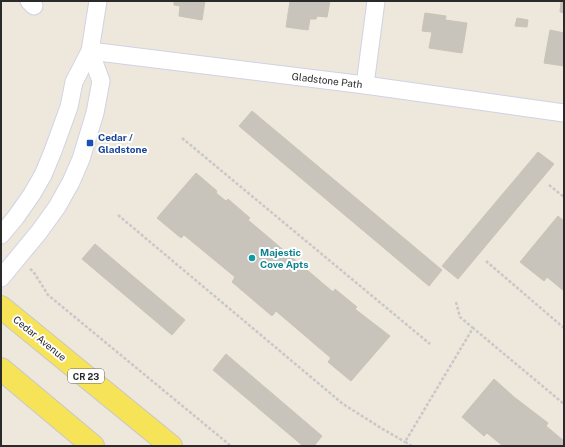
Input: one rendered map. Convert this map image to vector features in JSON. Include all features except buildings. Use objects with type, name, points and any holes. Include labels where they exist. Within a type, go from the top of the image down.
[{"type":"main road","name":"Cedar Avenue","points":[[1,307],[172,446]]},
{"type":"main road","points":[[1,369],[93,446]]},
{"type":"street","points":[[1,235],[20,211],[43,175],[62,129],[69,107],[74,82],[90,51],[98,1]]},
{"type":"street","points":[[364,85],[376,1]]},
{"type":"street","points":[[1,278],[39,232],[57,206],[71,182],[81,159],[95,113],[101,81],[90,51]]},
{"type":"street","name":"Gladstone Path","points":[[90,51],[364,85],[564,113]]},
{"type":"path","points":[[182,138],[430,344]]},
{"type":"path","points":[[549,185],[564,197]]},
{"type":"path","points":[[118,215],[343,404],[412,446]]},
{"type":"path","points":[[17,259],[33,270],[48,295],[231,446]]},
{"type":"path","points":[[486,261],[564,328]]},
{"type":"path","points":[[456,302],[460,317],[564,404]]},
{"type":"path","points":[[406,442],[473,328]]},
{"type":"place","name":"Cedar / Gladstone","points":[[90,143]]},
{"type":"place","name":"Majestic Cove Apts","points":[[252,258]]}]
